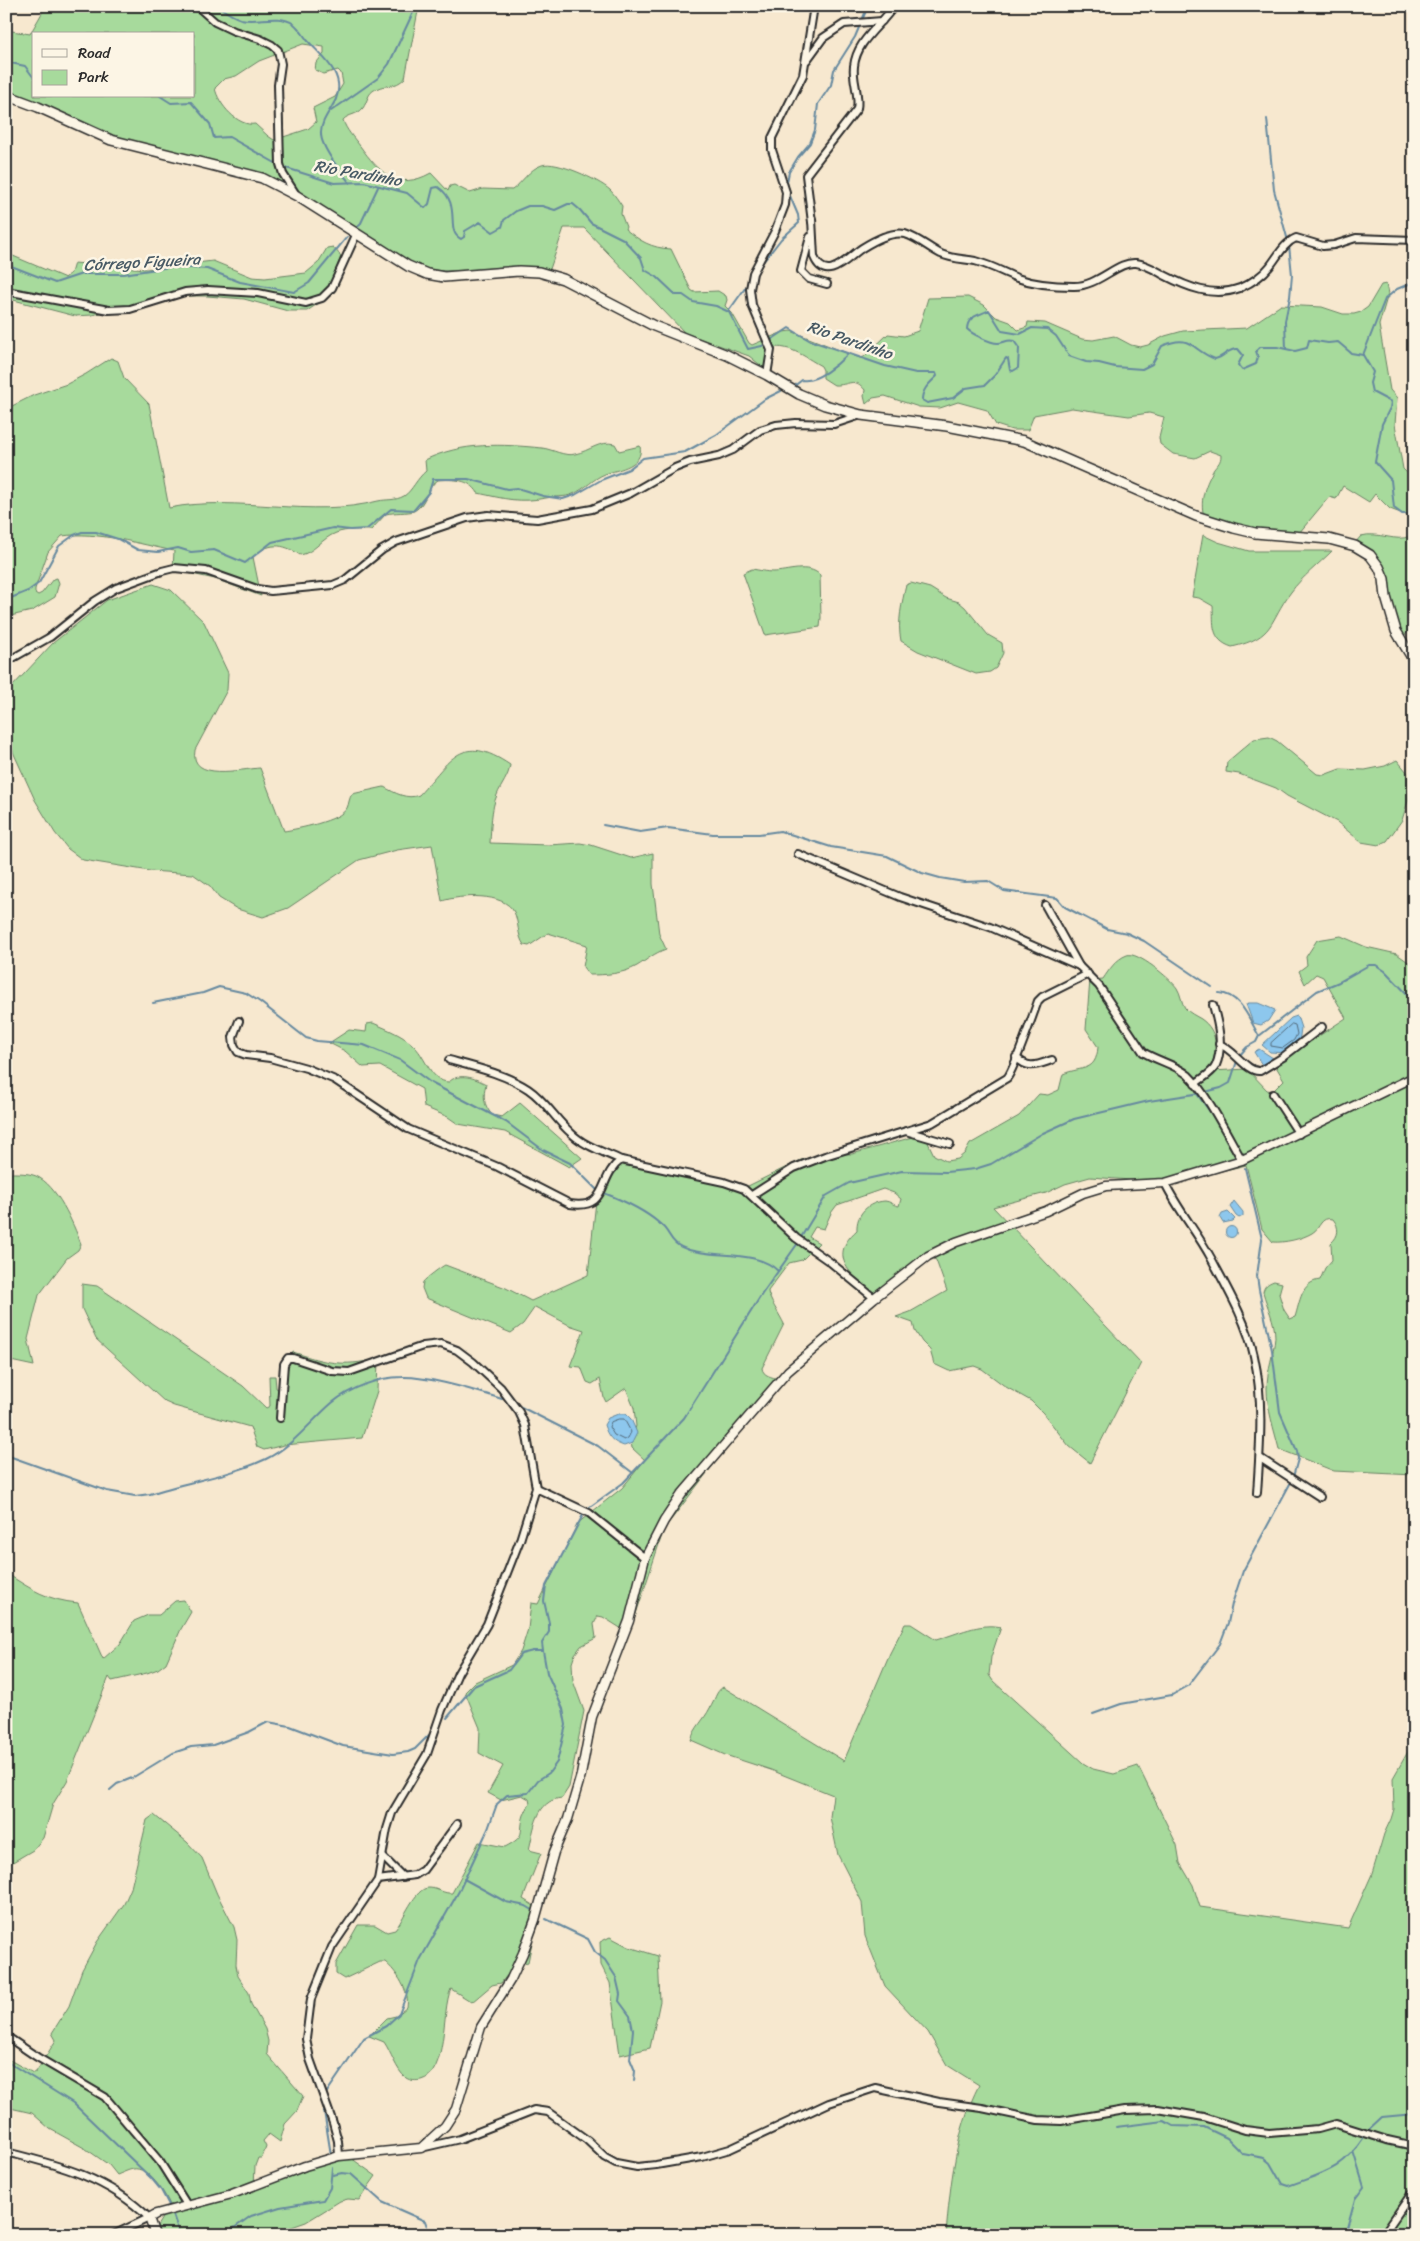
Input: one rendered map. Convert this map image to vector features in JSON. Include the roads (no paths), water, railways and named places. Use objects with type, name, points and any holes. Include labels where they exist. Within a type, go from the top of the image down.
[{"type":"main road","points":[[6,95],[38,107],[111,140],[262,178],[297,196],[356,235],[408,266],[426,274],[444,277],[520,271],[539,272],[563,279],[654,326],[727,355],[767,374],[799,394],[825,405],[861,415],[947,426],[1024,440],[1196,516],[1234,528],[1255,532],[1329,539],[1355,546],[1370,556],[1379,567],[1384,579],[1386,597],[1396,631],[1414,661]]},
{"type":"street","points":[[197,6],[215,22],[234,31],[260,39],[278,50],[281,64],[278,85],[280,160],[283,174],[297,196]]},
{"type":"street","points":[[767,374],[771,358],[769,342],[752,305],[750,289],[753,273],[776,231],[786,205],[786,192],[772,150],[772,138],[803,75],[814,6]]},
{"type":"street","points":[[894,6],[864,39],[858,53],[854,67],[859,101],[857,109],[806,175],[812,219],[814,257],[816,263],[826,268],[836,268],[872,242],[891,235],[902,234],[911,236],[943,255],[975,261],[1033,282],[1074,286],[1088,284],[1123,266],[1134,263],[1143,265],[1186,286],[1208,292],[1225,292],[1255,280],[1269,268],[1290,241],[1296,238],[1323,246],[1334,246],[1356,238],[1414,240]]},
{"type":"street","points":[[806,61],[823,38],[844,24],[882,21]]},
{"type":"street","points":[[812,219],[802,271],[809,279],[827,284]]},
{"type":"street","points":[[6,291],[109,310],[130,310],[185,292],[208,290],[258,293],[306,303],[322,298],[332,288],[339,276],[345,255],[356,235]]},
{"type":"street","points":[[6,662],[50,637],[95,601],[116,588],[162,571],[174,568],[206,571],[257,589],[271,591],[333,585],[345,580],[382,550],[396,542],[459,521],[488,515],[537,519],[592,509],[631,493],[690,462],[719,456],[733,450],[760,430],[776,425],[796,423],[834,424],[861,415]]},
{"type":"street","points":[[798,854],[900,897],[990,927],[1078,966],[1088,974],[1123,1020],[1143,1052],[1154,1059],[1176,1067],[1197,1086],[1242,1160]]},
{"type":"street","points":[[1045,905],[1078,966]]},
{"type":"street","points":[[752,1195],[794,1168],[824,1156],[932,1123],[1006,1078],[1013,1070],[1016,1056],[1038,1002],[1042,997],[1088,974]]},
{"type":"street","points":[[1197,1086],[1216,1065],[1219,1044],[1213,1005]]},
{"type":"street","points":[[239,1021],[234,1037],[234,1045],[238,1052],[306,1068],[335,1080],[408,1129],[498,1167],[570,1204],[580,1206],[594,1202],[599,1196],[609,1171],[621,1160]]},
{"type":"street","points":[[1219,1044],[1238,1056],[1252,1070],[1260,1072],[1284,1057],[1322,1027]]},
{"type":"street","points":[[1016,1056],[1022,1063],[1032,1066],[1052,1060]]},
{"type":"street","points":[[450,1060],[501,1076],[527,1088],[543,1100],[571,1134],[621,1160],[735,1185],[752,1195],[796,1238],[874,1298]]},
{"type":"street","points":[[421,2148],[445,2126],[456,2109],[481,2027],[512,1979],[523,1954],[535,1920],[554,1852],[568,1819],[580,1775],[592,1717],[629,1621],[645,1558],[664,1521],[682,1494],[788,1371],[874,1298],[928,1256],[956,1242],[1046,1211],[1083,1193],[1106,1186],[1165,1183],[1242,1160],[1414,1077]]},
{"type":"street","points":[[1273,1094],[1299,1134]]},
{"type":"street","points":[[906,1131],[950,1144]]},
{"type":"street","points":[[1165,1183],[1177,1207],[1211,1259],[1245,1327],[1254,1355],[1261,1399],[1260,1458],[1257,1493]]},
{"type":"street","points":[[280,1418],[284,1364],[288,1358],[332,1371],[349,1372],[424,1346],[441,1344],[457,1350],[473,1362],[501,1388],[519,1412],[525,1425],[536,1488],[520,1540],[486,1624],[458,1674],[442,1710],[427,1754],[392,1813],[387,1829],[378,1880],[332,1947],[311,1999],[306,2039],[310,2059],[333,2123],[338,2141],[339,2156]]},
{"type":"street","points":[[1260,1458],[1280,1473],[1320,1497]]},
{"type":"street","points":[[536,1488],[589,1513],[645,1558]]},
{"type":"street","points":[[378,1880],[415,1875],[423,1870],[457,1824]]},
{"type":"street","points":[[383,1857],[403,1877]]},
{"type":"street","points":[[6,2036],[37,2058],[104,2097],[160,2162],[187,2205]]},
{"type":"street","points":[[113,2235],[149,2218],[187,2205],[240,2192],[305,2166],[339,2156],[421,2148],[460,2139],[534,2110],[548,2112],[562,2121],[605,2157],[616,2163],[637,2167],[702,2157],[730,2149],[829,2103],[875,2088],[1038,2120],[1061,2120],[1125,2110],[1158,2109],[1204,2116],[1245,2130],[1269,2134],[1318,2129],[1336,2124],[1387,2140],[1414,2146]]},
{"type":"street","points":[[6,2152],[60,2165],[92,2177],[118,2191],[149,2218],[155,2235]]},
{"type":"street","points":[[1383,2235],[1414,2190]]},
{"type":"water","points":[[1258,1003],[1275,1010],[1268,1021],[1261,1025],[1253,1023],[1246,1004]]},
{"type":"water","points":[[1297,1016],[1301,1028],[1299,1043],[1285,1053],[1270,1052],[1262,1045],[1291,1018]]},
{"type":"water","points":[[1259,1049],[1273,1058],[1273,1060],[1262,1065],[1254,1052]]},
{"type":"water","points":[[1234,1201],[1243,1212],[1243,1216],[1239,1218],[1230,1207]]},
{"type":"water","points":[[1228,1212],[1235,1219],[1223,1223],[1220,1218],[1222,1214]]},
{"type":"water","points":[[1229,1227],[1233,1227],[1236,1232],[1235,1236],[1229,1237],[1226,1234],[1226,1230]]},
{"type":"water","points":[[618,1414],[626,1414],[631,1419],[637,1433],[632,1443],[624,1446],[616,1443],[611,1438],[604,1425],[608,1418]]},
{"type":"waterway","points":[[218,6],[241,19],[281,19],[288,21],[300,30],[326,60],[335,74],[338,90],[336,99],[322,125],[321,134],[328,153],[350,183]]},
{"type":"waterway","points":[[331,111],[378,78],[389,64],[416,6]]},
{"type":"waterway","points":[[760,266],[781,239],[799,223],[787,182],[789,172],[798,157],[810,143],[815,130],[818,104],[831,85],[834,70],[855,37],[868,6]]},
{"type":"waterway","name":"Rio Pardinho","points":[[6,62],[25,66],[32,75]]},
{"type":"waterway","name":"Rio Pardinho","points":[[163,98],[171,103],[191,102],[210,124],[214,138],[229,137],[279,165]]},
{"type":"waterway","points":[[1267,119],[1274,190],[1288,241]]},
{"type":"waterway","name":"Rio Pardinho","points":[[283,167],[334,183],[364,182],[407,193],[425,208],[429,204],[433,188],[438,187],[450,201],[454,230],[461,239],[464,237],[465,231],[480,222],[493,232],[502,227],[504,220],[516,211],[528,206],[542,206],[555,210],[568,204],[573,204],[591,223],[623,239],[641,258],[645,270],[657,277],[676,295],[683,295],[693,302],[716,306],[729,312],[748,349],[762,346],[789,328],[809,340],[885,366],[916,373],[936,373],[937,376],[923,393],[922,400],[927,403],[953,398],[966,388],[985,385],[995,375],[1006,358],[1008,359],[1010,370],[1013,371],[1018,368],[1019,348],[1014,341],[1009,340],[995,343],[981,338],[967,329],[972,318],[989,310],[1002,331],[1020,334],[1032,328],[1047,329],[1056,336],[1069,356],[1086,362],[1115,367],[1142,369],[1152,364],[1162,346],[1180,341],[1191,344],[1215,359],[1238,349],[1243,355],[1238,365],[1242,370],[1256,364],[1258,357],[1256,351],[1260,347],[1277,347],[1295,351],[1307,348],[1309,340],[1328,343],[1338,342],[1351,353],[1363,355],[1373,372],[1370,383],[1372,392],[1391,402],[1382,424],[1375,462],[1391,480],[1394,508],[1402,514],[1414,514]]},
{"type":"waterway","points":[[356,228],[360,225],[378,187]]},
{"type":"waterway","name":"Córrego Figueira","points":[[6,264],[55,283],[82,274],[123,274],[170,267],[207,269],[240,282],[294,292],[309,283],[347,237]]},
{"type":"waterway","points":[[1286,349],[1285,321],[1292,275],[1289,245]]},
{"type":"waterway","points":[[1363,355],[1385,299],[1397,289],[1414,282]]},
{"type":"waterway","points":[[728,312],[748,284]]},
{"type":"waterway","points":[[793,387],[802,380],[814,379],[820,376],[839,363],[848,354]]},
{"type":"waterway","points":[[6,600],[28,591],[39,583],[59,546],[74,535],[82,532],[96,532],[118,539],[138,550],[158,552],[178,548],[191,552],[214,550],[245,563],[272,542],[333,528],[367,529],[391,509],[414,510],[429,492],[433,479],[468,479],[507,489],[517,488],[543,496],[563,499],[575,495],[601,480],[629,469],[643,458],[685,452],[716,435],[765,399],[781,391]]},
{"type":"waterway","points":[[603,825],[640,832],[668,828],[713,834],[759,834],[780,831],[831,847],[887,856],[922,873],[940,878],[964,882],[988,881],[1004,891],[1057,898],[1065,907],[1107,929],[1127,933],[1144,941],[1212,987]]},
{"type":"waterway","points":[[1259,1036],[1317,991],[1339,982],[1369,965],[1376,965],[1385,971],[1414,1001]]},
{"type":"waterway","points":[[153,1003],[203,993],[219,987],[246,993],[306,1038],[317,1041],[364,1045],[400,1060],[431,1083],[506,1122],[543,1150],[570,1163],[598,1191]]},
{"type":"waterway","points":[[1219,993],[1227,995],[1239,1003],[1259,1036]]},
{"type":"waterway","points":[[1239,1056],[1247,1047],[1256,1042],[1259,1036]]},
{"type":"waterway","points":[[1205,1092],[1221,1088],[1230,1083],[1237,1061]]},
{"type":"waterway","points":[[800,1239],[826,1196],[849,1183],[902,1171],[946,1172],[975,1169],[991,1164],[1043,1133],[1074,1119],[1149,1101],[1201,1093]]},
{"type":"waterway","points":[[1197,1094],[1216,1120]]},
{"type":"waterway","points":[[1245,1168],[1262,1239],[1257,1276],[1272,1350],[1280,1412],[1297,1451],[1298,1459],[1293,1477]]},
{"type":"waterway","points":[[604,1193],[633,1206],[653,1218],[682,1247],[700,1252],[748,1257],[769,1264],[778,1271]]},
{"type":"waterway","points":[[587,1509],[623,1483],[684,1418],[762,1294],[798,1243]]},
{"type":"waterway","points":[[6,1455],[107,1491],[135,1496],[150,1494],[223,1474],[266,1459],[293,1441],[332,1403],[356,1388],[374,1381],[412,1377],[452,1385],[502,1399]]},
{"type":"waterway","points":[[517,1405],[598,1446],[633,1473]]},
{"type":"waterway","points":[[1093,1714],[1121,1704],[1172,1695],[1188,1686],[1220,1644],[1243,1571],[1291,1482]]},
{"type":"waterway","points":[[325,2095],[364,2038],[386,2026],[399,2014],[420,1960],[459,1891],[488,1829],[497,1804],[507,1795],[528,1793],[538,1780],[549,1773],[557,1762],[566,1725],[563,1709],[547,1673],[543,1651],[542,1643],[549,1632],[544,1601],[546,1586],[584,1513]]},
{"type":"waterway","points":[[447,1718],[474,1686],[509,1670],[521,1654],[543,1651]]},
{"type":"waterway","points":[[110,1790],[117,1784],[132,1778],[173,1753],[191,1747],[213,1745],[249,1732],[268,1722],[290,1726],[343,1746],[393,1754],[415,1749],[431,1733]]},
{"type":"waterway","points":[[464,1879],[506,1902],[526,1906],[536,1912]]},
{"type":"waterway","points":[[546,1919],[588,1939],[595,1952],[605,1960],[616,1977],[620,1994],[619,2001],[630,2016],[633,2030],[630,2059],[635,2071],[634,2081]]},
{"type":"waterway","points":[[6,2061],[73,2103],[152,2179],[161,2190],[170,2207]]},
{"type":"waterway","points":[[324,2111],[331,2155]]},
{"type":"waterway","points":[[1368,2130],[1382,2117],[1414,2114]]},
{"type":"waterway","points":[[1116,2127],[1164,2121],[1173,2126],[1204,2127],[1227,2138],[1243,2154],[1264,2158],[1270,2163],[1282,2184],[1288,2186],[1321,2174],[1339,2164],[1348,2157],[1364,2137]]},
{"type":"waterway","points":[[1345,2235],[1355,2199],[1364,2187],[1353,2151]]},
{"type":"waterway","points":[[224,2235],[251,2216],[280,2207],[323,2200],[330,2188],[332,2168]]},
{"type":"waterway","points":[[333,2175],[351,2174],[382,2202],[425,2221],[430,2235]]},
{"type":"waterway","points":[[172,2212],[180,2235]]}]
